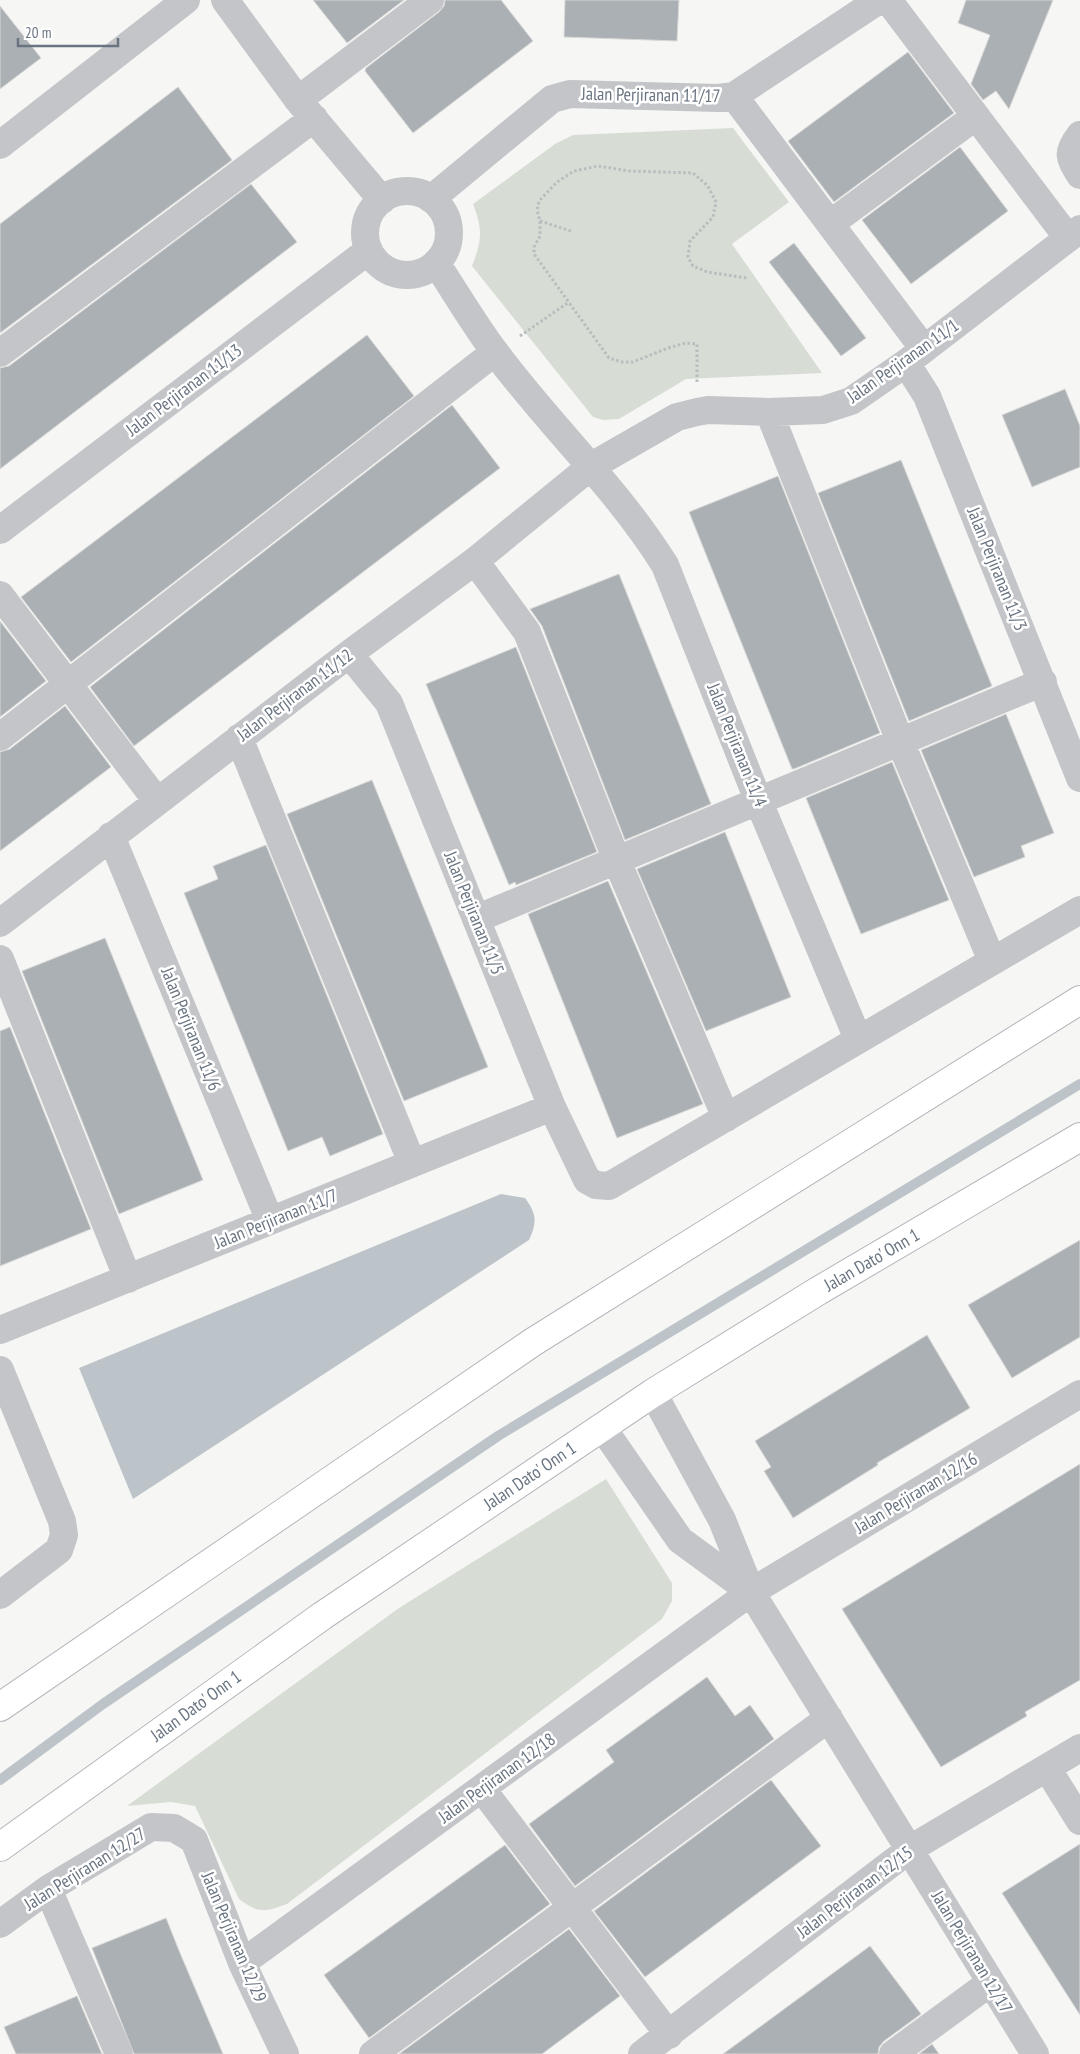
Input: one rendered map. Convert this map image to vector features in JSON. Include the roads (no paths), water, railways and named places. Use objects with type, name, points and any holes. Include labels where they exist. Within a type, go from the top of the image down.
[{"type":"main road","points":[[0,1707],[533,1342],[1080,1000]]},
{"type":"main road","name":"Jalan Dato' Onn 1","points":[[0,1847],[322,1616],[653,1393],[818,1291],[1080,1137]]},
{"type":"street","points":[[0,145],[186,0]]},
{"type":"street","points":[[224,0],[306,109],[382,200]]},
{"type":"street","points":[[0,353],[306,109],[430,0]]},
{"type":"street","name":"Jalan Perjiranan 11/17","points":[[431,199],[552,99],[570,94],[718,98],[734,96],[879,0]]},
{"type":"street","points":[[888,0],[976,116],[1074,233]]},
{"type":"street","name":"Jalan Perjiranan 11/3","points":[[734,96],[830,224],[915,356],[927,396],[1080,778]]},
{"type":"street","points":[[830,224],[976,116]]},
{"type":"street","points":[[1080,135],[1071,147],[1070,158],[1080,175]]},
{"type":"street","points":[[406,191],[431,199],[440,207],[446,218],[449,230],[444,254],[436,263],[419,273],[399,274],[386,270],[376,261],[369,250],[365,237],[366,223],[372,210],[382,200],[393,194],[406,191]]},
{"type":"street","name":"Jalan Perjiranan 11/1","points":[[590,467],[677,417],[708,410],[769,412],[823,410],[850,401],[915,356],[1074,233]]},
{"type":"street","name":"Jalan Perjiranan 11/13","points":[[0,530],[369,250]]},
{"type":"street","name":"Jalan Perjiranan 11/4","points":[[436,263],[495,352],[642,529],[665,565],[758,800],[858,1039]]},
{"type":"street","points":[[0,737],[495,352]]},
{"type":"street","points":[[769,412],[900,741],[992,961]]},
{"type":"street","name":"Jalan Perjiranan 11/12","points":[[0,922],[349,654],[475,561],[590,467]]},
{"type":"street","points":[[475,561],[526,632],[618,861],[726,1118],[1080,910]]},
{"type":"street","points":[[0,596],[157,802]]},
{"type":"street","name":"Jalan Perjiranan 11/5","points":[[349,654],[389,703],[552,1107],[587,1180],[596,1185],[609,1186],[726,1118]]},
{"type":"street","points":[[476,919],[1043,682]]},
{"type":"street","points":[[239,738],[412,1163]]},
{"type":"street","name":"Jalan Perjiranan 11/6","points":[[111,836],[270,1221]]},
{"type":"street","points":[[0,959],[128,1278]]},
{"type":"street","name":"Jalan Perjiranan 11/7","points":[[0,1330],[552,1107]]},
{"type":"street","points":[[0,1370],[6,1405],[62,1521],[64,1534],[59,1550],[0,1595]]},
{"type":"street","points":[[653,1393],[722,1520],[751,1592]]},
{"type":"street","name":"Jalan Perjiranan 12/16","points":[[751,1592],[1080,1394]]},
{"type":"street","points":[[602,1427],[680,1540],[751,1592]]},
{"type":"street","name":"Jalan Perjiranan 12/17","points":[[751,1592],[1035,2054]]},
{"type":"street","name":"Jalan Perjiranan 12/18","points":[[242,1964],[751,1592]]},
{"type":"street","points":[[373,2054],[829,1718]]},
{"type":"street","name":"Jalan Perjiranan 12/15","points":[[642,2054],[910,1849],[1080,1748]]},
{"type":"street","points":[[1047,1768],[1080,1821]]},
{"type":"street","points":[[482,1789],[669,2035]]},
{"type":"street","name":"Jalan Perjiranan 12/27","points":[[0,1924],[48,1889],[151,1827],[174,1828]]},
{"type":"street","name":"Jalan Perjiranan 12/29","points":[[174,1828],[194,1840],[242,1964],[285,2054]]},
{"type":"street","points":[[48,1889],[120,2054]]},
{"type":"street","points":[[893,2054],[991,1982]]},
{"type":"waterway","points":[[0,1780],[103,1704],[498,1436],[1080,1084]]}]
